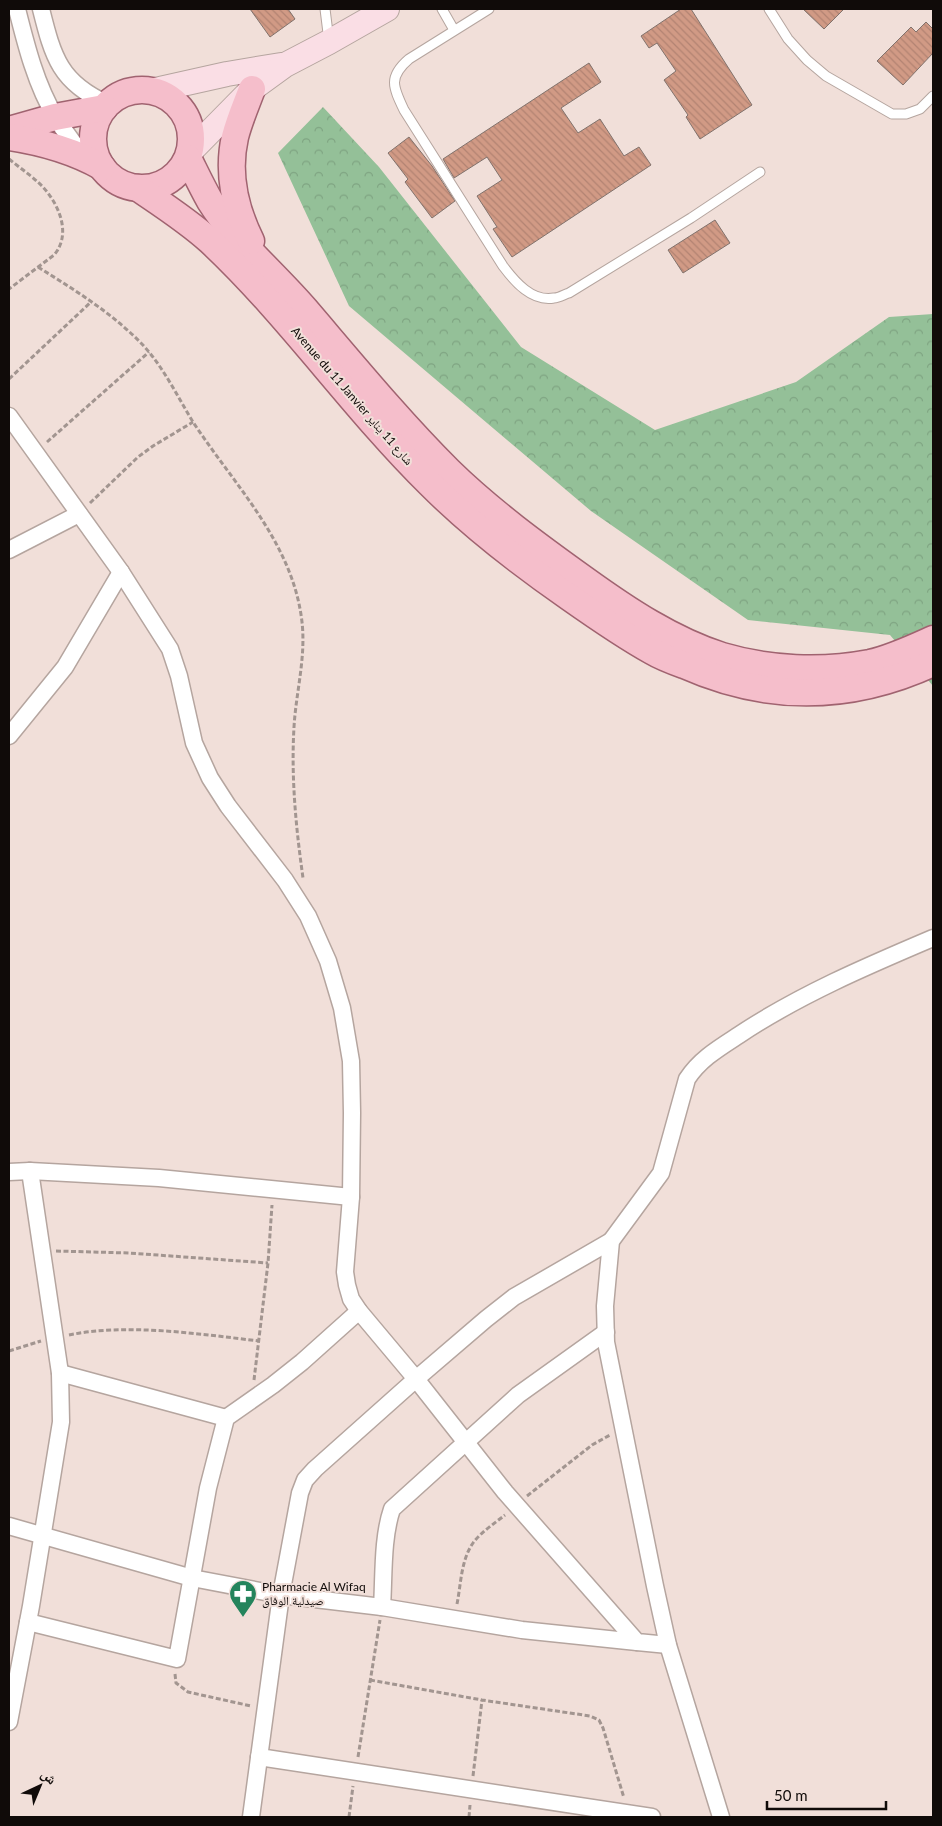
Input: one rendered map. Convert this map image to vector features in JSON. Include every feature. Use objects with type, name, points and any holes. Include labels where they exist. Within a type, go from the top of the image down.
[{"type":"main road","points":[[252,89],[235,135],[232,155],[232,178],[236,202],[244,226],[263,264]]},
{"type":"main road","points":[[9,137],[52,145],[93,162],[124,185],[149,188],[168,181],[180,171],[188,156],[191,140],[189,126],[184,113],[164,95],[151,91],[132,91],[115,98],[106,106],[96,122],[93,137],[95,152],[93,162]]},
{"type":"main road","points":[[9,130],[106,106]]},
{"type":"main road","name":"Avenue du 11 Janvier شارع 11 يناير","points":[[188,156],[210,201],[229,227],[450,472],[498,514],[610,597],[666,633],[721,656],[768,667],[824,668],[871,662],[909,650],[933,639]]},
{"type":"main road","name":"Avenue du 11 Janvier شارع 11 يناير","points":[[138,188],[183,219],[209,240],[248,278],[372,423],[431,485],[465,516],[533,572],[653,652],[708,676],[754,688],[790,693],[856,689],[884,682],[933,663]]},
{"type":"street","points":[[17,9],[24,40],[37,77],[56,117],[93,162]]},
{"type":"street","points":[[41,9],[50,41],[64,72],[76,85],[106,106]]},
{"type":"street","points":[[188,156],[252,89],[285,65],[387,9]]},
{"type":"street","points":[[151,91],[227,74],[285,65]]},
{"type":"street","points":[[9,416],[121,572],[170,650],[179,676],[194,743],[210,778],[228,806],[285,880],[308,916],[328,961],[342,1008],[351,1061],[351,1197],[345,1272],[351,1299],[359,1312],[416,1379],[516,1505],[637,1642]]},
{"type":"street","points":[[9,550],[79,514]]},
{"type":"street","points":[[9,736],[65,667],[121,572]]},
{"type":"street","points":[[251,1817],[281,1595],[300,1493],[305,1480],[416,1379],[486,1319],[514,1298],[611,1241],[661,1173],[687,1079],[704,1059],[766,1016],[870,965],[933,938]]},
{"type":"street","points":[[9,1172],[30,1171],[159,1178],[351,1197]]},
{"type":"street","points":[[9,1722],[28,1622],[61,1422],[60,1373],[56,1337],[30,1171]]},
{"type":"street","points":[[611,1241],[605,1306],[606,1332],[622,1428],[668,1644],[721,1817]]},
{"type":"street","points":[[28,1622],[176,1659],[208,1488],[226,1418],[302,1362],[359,1312]]},
{"type":"street","points":[[382,1607],[386,1536],[392,1509],[518,1395],[606,1332]]},
{"type":"street","points":[[60,1373],[226,1418]]},
{"type":"street","points":[[9,1526],[192,1578],[281,1595],[382,1607],[522,1630],[668,1644]]},
{"type":"street","points":[[259,1757],[652,1817]]},
{"type":"lane","points":[[325,9],[329,42]]},
{"type":"lane","points":[[442,9],[454,30]]},
{"type":"lane","points":[[489,9],[409,59],[401,66],[395,76],[393,85],[404,110],[503,266],[518,284],[535,296],[554,298],[569,293],[691,218],[760,172]]},
{"type":"lane","points":[[769,9],[788,39],[826,76],[892,114],[906,114],[920,109],[933,96]]},
{"type":"path","points":[[9,159],[42,186],[55,204],[61,217],[63,233],[63,242],[60,249],[9,289]]},
{"type":"path","points":[[38,267],[91,302],[125,328],[149,352],[194,422],[262,518],[285,558],[296,590],[302,622],[304,650],[295,716],[292,762],[296,831],[308,916]]},
{"type":"path","points":[[9,379],[91,302]]},
{"type":"path","points":[[35,452],[149,352]]},
{"type":"path","points":[[79,514],[138,457],[194,422]]},
{"type":"path","points":[[252,1400],[268,1262],[273,1189]]},
{"type":"path","points":[[43,1250],[129,1253],[268,1262]]},
{"type":"path","points":[[9,1351],[56,1337],[77,1333],[140,1331],[259,1341]]},
{"type":"path","points":[[455,1619],[465,1559],[474,1541],[592,1445],[622,1428]]},
{"type":"path","points":[[349,1817],[382,1607]]},
{"type":"path","points":[[176,1659],[174,1675],[176,1683],[181,1688],[188,1692],[265,1710]]},
{"type":"path","points":[[370,1680],[482,1700],[580,1714],[599,1720],[628,1813]]},
{"type":"path","points":[[468,1817],[482,1700]]},
{"type":"green space","points":[[323,107],[379,167],[521,347],[655,430],[796,382],[889,317],[933,314],[933,686],[890,635],[748,620],[591,511],[349,306],[278,153]]},
{"type":"building","points":[[250,9],[288,9],[295,19],[270,37]]},
{"type":"building","points":[[681,9],[691,9],[752,105],[700,139],[686,117],[688,115],[664,80],[676,71],[657,43],[649,48],[641,36]]},
{"type":"building","points":[[803,9],[844,9],[824,29]]},
{"type":"building","points":[[926,22],[933,29],[933,53],[903,85],[877,61],[911,27],[916,32]]},
{"type":"building","points":[[589,63],[601,82],[561,108],[578,133],[600,119],[624,156],[639,147],[651,165],[512,257],[493,229],[497,227],[477,196],[502,180],[487,157],[454,178],[443,159]]},
{"type":"building","points":[[409,137],[432,166],[455,201],[432,218],[405,182],[408,179],[388,153]]},
{"type":"building","points":[[715,220],[730,243],[683,273],[668,250]]},
{"type":"place","name":"Pharmacie Al Wifaq صيدلية الوفاق","points":[[243,1618]]}]
